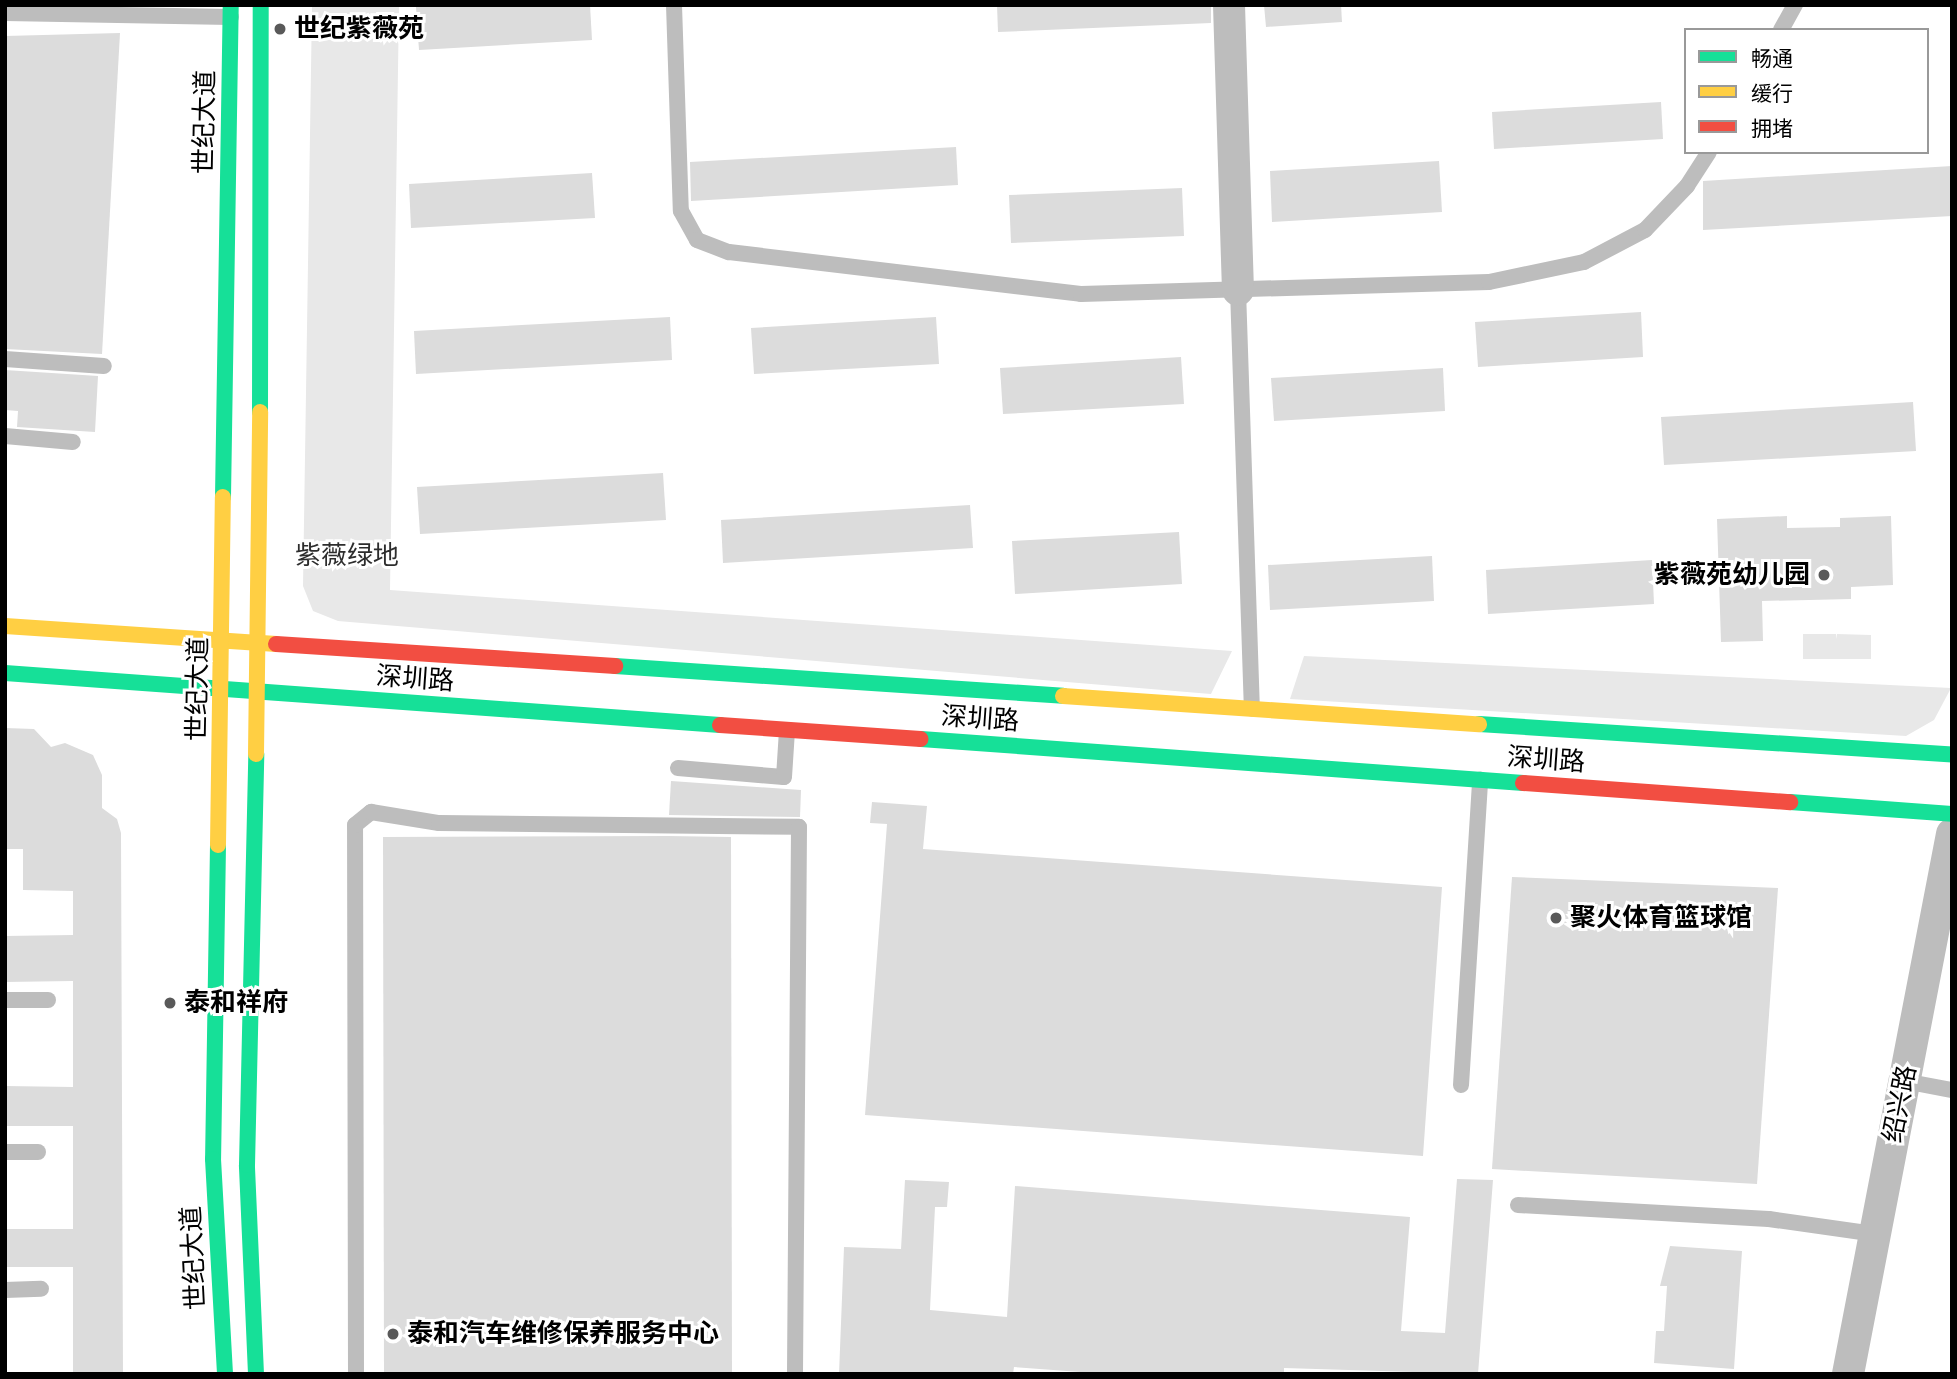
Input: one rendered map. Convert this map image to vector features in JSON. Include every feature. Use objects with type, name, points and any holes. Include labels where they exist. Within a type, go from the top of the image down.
[{"type":"street","points":[[256,1374],[247,1165],[259,644],[261,5]]},
{"type":"street","points":[[1229,5],[1238,290]]},
{"type":"street","name":"世纪大道","points":[[225,1374],[213,1159],[231,11]]},
{"type":"street","name":"深圳路","points":[[5,626],[223,643],[1952,755]]},
{"type":"street","name":"深圳路","points":[[5,673],[1952,814]]},
{"type":"street","name":"绍兴路","points":[[1847,1374],[1952,834]]},
{"type":"lane","points":[[674,5],[681,211],[686,228],[710,247],[1081,294],[1478,282],[1584,262],[1645,230],[1687,187],[1708,154]]},
{"type":"lane","points":[[1782,28],[1795,5]]},
{"type":"lane","points":[[5,13],[231,11]]},
{"type":"lane","points":[[1238,290],[1252,709]]},
{"type":"lane","points":[[5,359],[104,366]]},
{"type":"lane","points":[[5,436],[74,442]]},
{"type":"lane","points":[[678,768],[784,777],[787,730]]},
{"type":"lane","points":[[1461,1085],[1480,780]]},
{"type":"lane","points":[[356,1374],[355,825],[371,812],[439,823],[799,827],[794,1374]]},
{"type":"lane","points":[[5,1000],[48,1000]]},
{"type":"lane","points":[[1904,1081],[1952,1090]]},
{"type":"lane","points":[[5,1152],[38,1152]]},
{"type":"lane","points":[[1518,1205],[1769,1219],[1874,1234]]},
{"type":"lane","points":[[5,1290],[41,1289]]},
{"type":"green space","name":"紫薇绿地","points":[[312,5],[399,5],[390,590],[1232,651],[1211,694],[338,621],[313,611],[303,586]]},
{"type":"green space","points":[[1803,634],[1836,634],[1837,639],[1837,634],[1871,635],[1871,659],[1803,659]]},
{"type":"green space","points":[[1304,656],[1951,688],[1934,720],[1906,736],[1290,699]]},
{"type":"building","points":[[590,5],[592,40],[419,50],[416,7]]},
{"type":"building","points":[[997,5],[1211,5],[1211,23],[998,32]]},
{"type":"building","points":[[1264,5],[1341,5],[1342,22],[1266,27]]},
{"type":"building","points":[[120,33],[102,354],[5,349],[5,36]]},
{"type":"building","points":[[1661,102],[1663,139],[1494,149],[1492,112]]},
{"type":"building","points":[[956,147],[958,185],[691,201],[690,162]]},
{"type":"building","points":[[1439,161],[1442,212],[1272,222],[1270,171]]},
{"type":"building","points":[[1952,166],[1952,216],[1703,230],[1703,181]]},
{"type":"building","points":[[592,173],[595,218],[411,228],[409,184]]},
{"type":"building","points":[[1182,188],[1184,236],[1011,243],[1009,195]]},
{"type":"building","points":[[1641,312],[1643,357],[1478,367],[1475,322]]},
{"type":"building","points":[[670,317],[672,360],[416,374],[414,331]]},
{"type":"building","points":[[936,317],[939,364],[754,374],[751,328]]},
{"type":"building","points":[[1181,357],[1184,404],[1003,414],[1000,368]]},
{"type":"building","points":[[1443,368],[1445,411],[1274,421],[1271,378]]},
{"type":"building","points":[[5,370],[98,376],[95,432],[17,427],[18,411],[5,410]]},
{"type":"building","points":[[1913,402],[1916,451],[1664,465],[1661,417]]},
{"type":"building","points":[[663,473],[666,520],[420,534],[417,487]]},
{"type":"building","points":[[970,505],[973,548],[723,563],[721,520]]},
{"type":"building","points":[[1787,516],[1787,528],[1840,527],[1840,518],[1891,516],[1893,585],[1851,587],[1851,599],[1762,601],[1763,641],[1721,642],[1717,519]]},
{"type":"building","points":[[1179,532],[1182,584],[1015,594],[1012,541]]},
{"type":"building","points":[[1432,556],[1434,601],[1270,610],[1268,565]]},
{"type":"building","points":[[1652,560],[1654,604],[1488,614],[1486,570]]},
{"type":"building","points":[[5,728],[34,729],[51,747],[65,743],[93,755],[102,775],[102,808],[117,819],[121,833],[123,1374],[73,1374],[73,1267],[5,1267],[5,1229],[73,1229],[73,1126],[5,1126],[5,1086],[73,1087],[73,981],[5,982],[5,936],[73,935],[73,891],[23,890],[23,849],[5,849]]},
{"type":"building","points":[[671,781],[801,790],[800,817],[669,815]]},
{"type":"building","points":[[872,802],[927,806],[923,849],[1442,887],[1423,1156],[865,1115],[887,824],[870,823]]},
{"type":"building","points":[[383,837],[731,837],[732,1374],[384,1374]]},
{"type":"building","points":[[1512,877],[1778,888],[1757,1184],[1492,1169]]},
{"type":"building","points":[[1457,1179],[1493,1180],[1478,1374],[1284,1368],[1284,1374],[1107,1374],[1014,1367],[1013,1374],[839,1374],[844,1247],[901,1249],[905,1180],[949,1182],[947,1207],[935,1207],[930,1310],[1007,1317],[1015,1186],[1410,1217],[1401,1331],[1445,1333]]},
{"type":"building","points":[[1670,1246],[1742,1251],[1734,1369],[1654,1363],[1656,1331],[1664,1331],[1667,1286],[1660,1286]]},
{"type":"traffic: fast","points":[[223,497],[231,5]]},
{"type":"traffic: fast","points":[[260,412],[261,5]]},
{"type":"traffic: fast","points":[[615,666],[1063,696]]},
{"type":"traffic: fast","points":[[5,673],[720,725]]},
{"type":"traffic: fast","points":[[1479,724],[1952,755]]},
{"type":"traffic: fast","points":[[921,739],[1523,783]]},
{"type":"traffic: fast","points":[[256,754],[247,1165],[256,1374]]},
{"type":"traffic: fast","points":[[1790,802],[1952,814]]},
{"type":"traffic: fast","points":[[218,845],[213,1159],[225,1374]]},
{"type":"traffic: slow","points":[[256,754],[260,412]]},
{"type":"traffic: slow","points":[[218,845],[223,497]]},
{"type":"traffic: slow","points":[[5,626],[276,644]]},
{"type":"traffic: slow","points":[[1063,696],[1479,724]]},
{"type":"traffic: jam","points":[[276,644],[615,666]]},
{"type":"traffic: jam","points":[[720,725],[921,739]]},
{"type":"traffic: jam","points":[[1523,783],[1790,802]]},
{"type":"place","name":"世纪紫薇苑","points":[[280,29]]},
{"type":"place","name":"紫薇苑幼儿园","points":[[1824,575]]},
{"type":"place","name":"聚火体育篮球馆","points":[[1556,918]]},
{"type":"place","name":"泰和祥府","points":[[170,1003]]},
{"type":"place","name":"泰和汽车维修保养服务中心","points":[[393,1334]]}]
